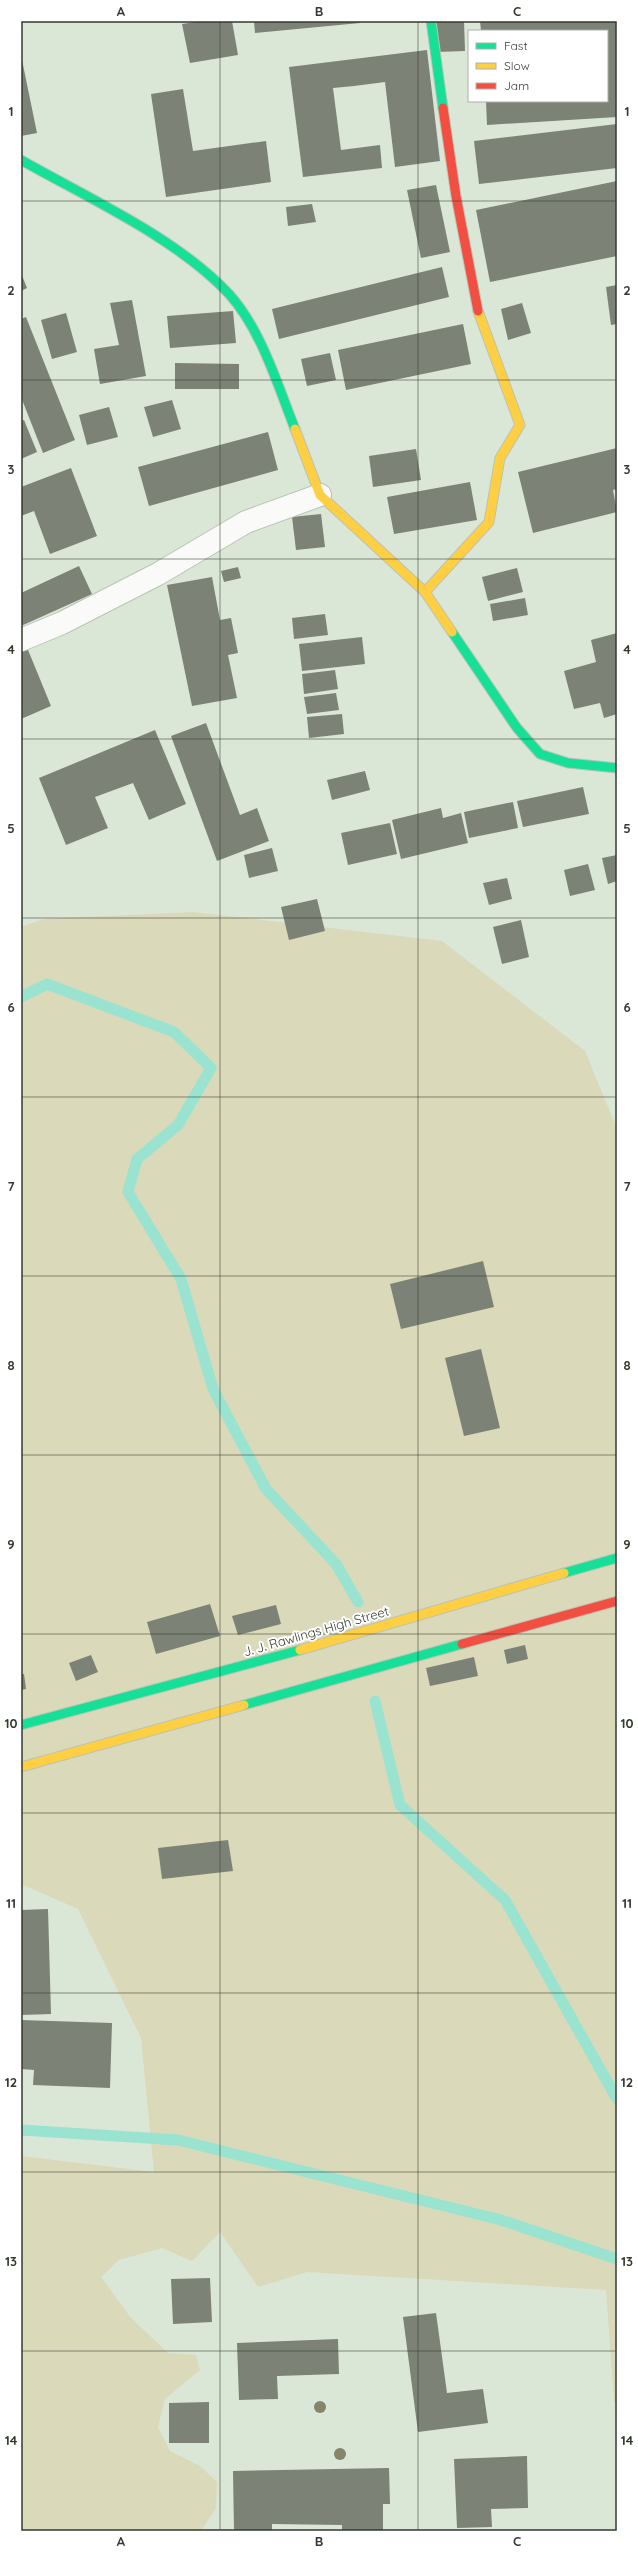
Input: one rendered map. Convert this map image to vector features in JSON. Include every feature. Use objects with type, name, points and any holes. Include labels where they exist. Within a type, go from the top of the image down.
[{"type":"street","points":[[425,592],[489,522],[500,458],[520,425],[478,314],[456,196],[431,21]]},
{"type":"street","points":[[21,160],[177,248],[229,294],[248,321],[272,370],[320,495],[425,592],[517,728],[540,754],[568,763],[617,768]]},
{"type":"street","points":[[21,640],[62,623],[158,574],[246,522],[320,495]]},
{"type":"street","name":"J. J. Rawlings High Street","points":[[21,1725],[318,1645],[617,1558]]},
{"type":"street","points":[[21,1767],[617,1600]]},
{"type":"green space","points":[[193,912],[442,941],[585,1051],[617,1129],[617,2402],[614,2402],[606,2290],[307,2272],[258,2287],[220,2232],[192,2261],[162,2248],[119,2260],[101,2277],[131,2318],[168,2353],[196,2355],[200,2370],[165,2399],[158,2427],[170,2451],[200,2466],[217,2482],[216,2508],[201,2531],[21,2531],[21,2156],[154,2172],[141,2038],[78,1909],[21,1884],[21,927],[43,919]]},
{"type":"building","points":[[202,21],[232,21],[238,55],[190,63],[182,24]]},
{"type":"building","points":[[254,21],[360,21],[360,23],[255,33]]},
{"type":"building","points":[[436,21],[464,21],[465,51],[437,52]]},
{"type":"building","points":[[480,21],[617,21],[617,117],[487,125],[486,102],[608,102],[608,30],[481,30]]},
{"type":"building","points":[[427,50],[440,161],[395,167],[385,82],[333,88],[341,150],[380,145],[382,168],[303,177],[289,67]]},
{"type":"building","points":[[21,55],[37,133],[21,136]]},
{"type":"building","points":[[183,89],[193,151],[266,141],[271,182],[166,197],[151,94]]},
{"type":"building","points":[[617,124],[617,168],[479,184],[474,141]]},
{"type":"building","points":[[617,181],[617,256],[490,282],[476,210]]},
{"type":"building","points":[[436,185],[450,252],[421,258],[407,190]]},
{"type":"building","points":[[312,204],[316,222],[288,226],[286,207]]},
{"type":"building","points":[[442,267],[449,297],[279,339],[272,309]]},
{"type":"building","points":[[21,273],[27,288],[21,291]]},
{"type":"building","points":[[617,285],[617,324],[611,325],[606,287]]},
{"type":"building","points":[[132,300],[146,376],[100,384],[94,349],[119,345],[110,303]]},
{"type":"building","points":[[522,303],[531,333],[508,340],[501,309]]},
{"type":"building","points":[[233,311],[236,343],[170,348],[167,316]]},
{"type":"building","points":[[66,313],[77,352],[52,359],[41,320]]},
{"type":"building","points":[[26,317],[75,440],[43,453],[21,397],[21,319]]},
{"type":"building","points":[[463,324],[471,364],[346,390],[338,350]]},
{"type":"building","points":[[330,353],[336,380],[307,386],[301,359]]},
{"type":"building","points":[[175,363],[239,364],[239,389],[175,389]]},
{"type":"building","points":[[172,400],[181,429],[153,437],[144,407]]},
{"type":"building","points":[[109,407],[118,437],[87,445],[79,415]]},
{"type":"building","points":[[24,420],[37,452],[21,459],[21,421]]},
{"type":"building","points":[[268,432],[278,470],[149,506],[138,467]]},
{"type":"building","points":[[617,448],[617,489],[613,490],[617,512],[533,533],[518,472]]},
{"type":"building","points":[[416,449],[421,480],[373,487],[369,456]]},
{"type":"building","points":[[71,468],[97,536],[50,554],[34,511],[21,516],[21,487]]},
{"type":"building","points":[[470,482],[477,520],[394,534],[387,497]]},
{"type":"building","points":[[321,514],[325,547],[296,550],[292,517]]},
{"type":"building","points":[[79,566],[92,594],[21,626],[21,593]]},
{"type":"building","points":[[238,567],[241,578],[224,582],[221,571]]},
{"type":"building","points":[[517,568],[523,592],[488,601],[482,577]]},
{"type":"building","points":[[212,577],[220,620],[231,618],[238,653],[228,655],[237,698],[192,706],[167,585]]},
{"type":"building","points":[[525,598],[528,615],[493,621],[490,604]]},
{"type":"building","points":[[325,614],[328,635],[294,639],[292,618]]},
{"type":"building","points":[[617,633],[617,714],[604,718],[600,703],[574,709],[564,671],[596,662],[591,640]]},
{"type":"building","points":[[362,637],[365,664],[302,671],[299,644]]},
{"type":"building","points":[[26,645],[51,706],[21,719],[21,647]]},
{"type":"building","points":[[335,670],[338,689],[304,694],[302,674]]},
{"type":"building","points":[[336,693],[339,710],[307,714],[304,697]]},
{"type":"building","points":[[342,714],[344,734],[309,738],[307,717]]},
{"type":"building","points":[[206,723],[240,815],[257,808],[269,841],[217,861],[171,736]]},
{"type":"building","points":[[155,730],[186,804],[149,820],[133,783],[95,797],[108,828],[66,845],[39,778]]},
{"type":"building","points":[[365,771],[370,790],[332,800],[327,780]]},
{"type":"building","points":[[583,787],[589,814],[523,827],[517,801]]},
{"type":"building","points":[[513,802],[518,828],[469,838],[464,812]]},
{"type":"building","points":[[441,808],[443,818],[461,813],[468,843],[401,859],[392,820]]},
{"type":"building","points":[[390,823],[397,854],[348,865],[341,833]]},
{"type":"building","points":[[272,848],[278,871],[249,878],[244,855]]},
{"type":"building","points":[[617,855],[617,881],[608,884],[602,858]]},
{"type":"building","points":[[588,864],[595,890],[570,896],[564,870]]},
{"type":"building","points":[[507,878],[512,899],[489,905],[483,883]]},
{"type":"building","points":[[317,899],[325,931],[289,940],[281,907]]},
{"type":"building","points":[[521,920],[529,957],[502,964],[493,927]]},
{"type":"building","points":[[483,1261],[494,1307],[401,1329],[390,1284]]},
{"type":"building","points":[[481,1349],[500,1428],[464,1436],[445,1358]]},
{"type":"building","points":[[210,1604],[220,1636],[156,1654],[147,1622]]},
{"type":"building","points":[[276,1605],[281,1624],[238,1635],[232,1616]]},
{"type":"building","points":[[525,1645],[528,1659],[507,1664],[504,1650]]},
{"type":"building","points":[[91,1655],[98,1672],[76,1681],[69,1663]]},
{"type":"building","points":[[474,1657],[478,1676],[430,1686],[426,1668]]},
{"type":"building","points":[[21,1674],[24,1674],[26,1689],[21,1690]]},
{"type":"building","points":[[228,1840],[233,1871],[162,1879],[158,1848]]},
{"type":"building","points":[[48,1909],[51,2014],[21,2015],[21,1910]]},
{"type":"building","points":[[21,2020],[112,2023],[110,2088],[33,2085],[34,2070],[21,2069]]},
{"type":"building","points":[[210,2278],[212,2322],[173,2324],[171,2279]]},
{"type":"building","points":[[436,2313],[447,2393],[483,2389],[488,2423],[418,2432],[403,2317]]},
{"type":"building","points":[[338,2339],[339,2374],[277,2376],[278,2399],[239,2400],[237,2343]]},
{"type":"building","points":[[209,2402],[209,2443],[169,2443],[169,2403]]},
{"type":"building","points":[[527,2456],[528,2508],[491,2509],[492,2527],[457,2528],[454,2459]]},
{"type":"building","points":[[389,2468],[390,2504],[383,2504],[383,2531],[342,2531],[342,2525],[272,2524],[272,2531],[234,2531],[233,2471]]},
{"type":"waterway","points":[[21,997],[47,984],[174,1032],[211,1068],[178,1125],[137,1159],[128,1192],[181,1279],[213,1389],[266,1489],[336,1564],[358,1602]]},
{"type":"waterway","points":[[375,1701],[400,1805],[505,1900],[617,2099]]},
{"type":"waterway","points":[[21,2130],[178,2140],[501,2220],[617,2259]]},
{"type":"traffic: fast","points":[[431,21],[443,108]]},
{"type":"traffic: fast","points":[[21,160],[103,204],[158,237],[208,274],[229,294],[250,324],[268,358],[295,429]]},
{"type":"traffic: fast","points":[[452,632],[517,728],[540,754],[568,763],[617,768]]},
{"type":"traffic: fast","points":[[564,1573],[617,1558]]},
{"type":"traffic: fast","points":[[244,1705],[462,1644]]},
{"type":"traffic: fast","points":[[21,1725],[300,1650]]},
{"type":"traffic: slow","points":[[425,592],[489,522],[500,458],[520,425],[478,311]]},
{"type":"traffic: slow","points":[[295,429],[320,495],[425,592],[452,632]]},
{"type":"traffic: slow","points":[[300,1650],[564,1573]]},
{"type":"traffic: slow","points":[[21,1767],[244,1705]]},
{"type":"traffic: jam","points":[[443,108],[456,196],[478,311]]},
{"type":"traffic: jam","points":[[462,1644],[617,1601]]}]
